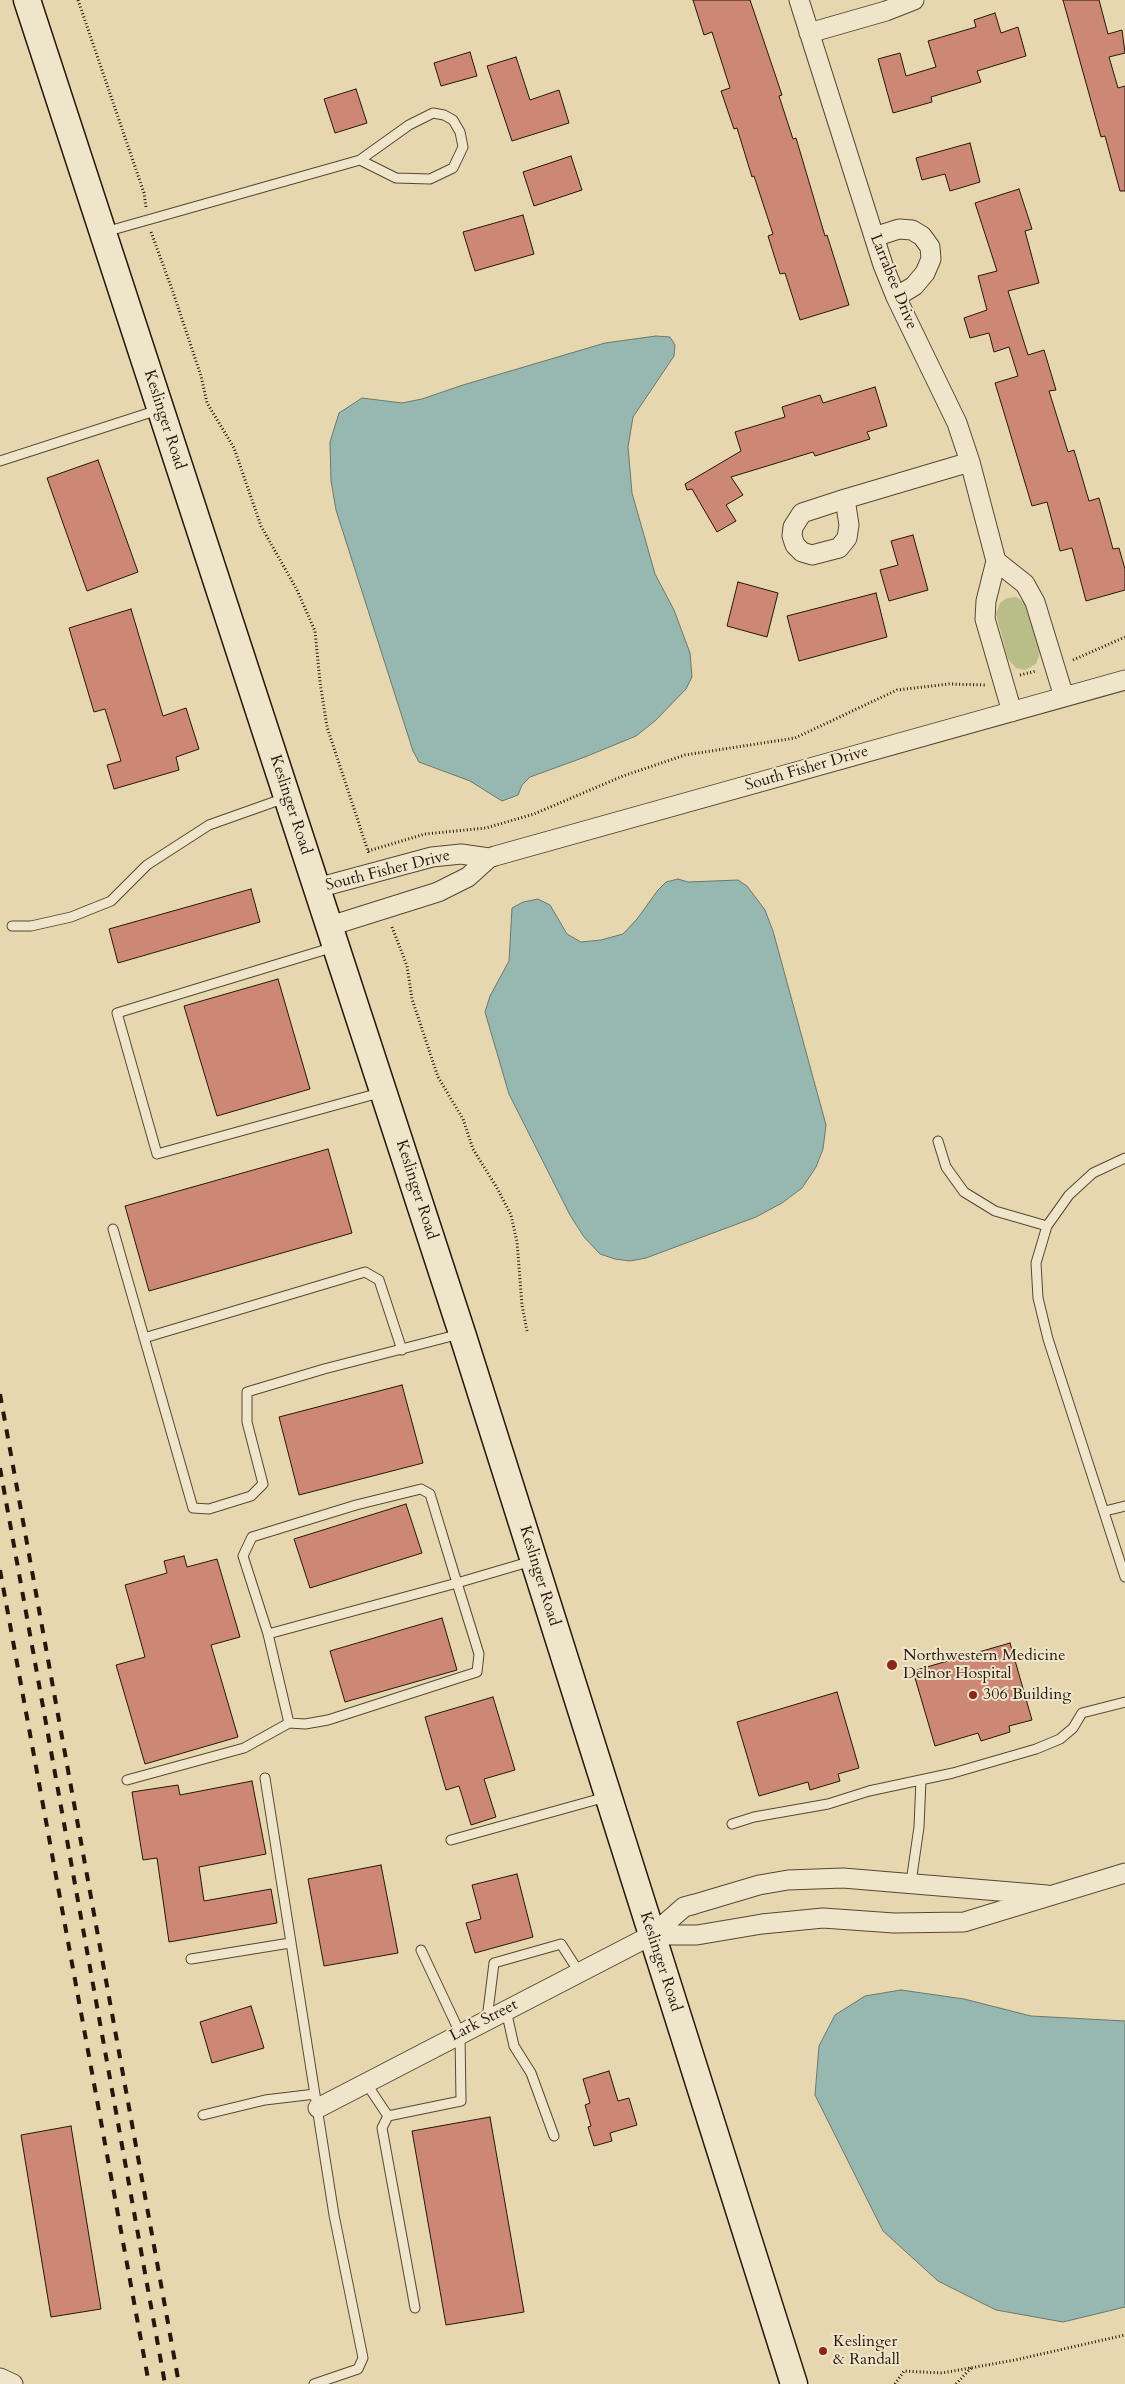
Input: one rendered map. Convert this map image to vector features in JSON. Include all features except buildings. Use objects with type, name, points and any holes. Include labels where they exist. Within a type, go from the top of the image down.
[{"type":"main road","name":"Keslinger Road","points":[[27,0],[535,1560],[794,2384]]},
{"type":"street","name":"Larrabee Drive","points":[[799,0],[874,236],[896,297],[956,423],[970,462],[996,561],[986,601],[985,619],[1012,712]]},
{"type":"street","points":[[810,33],[886,11],[914,0]]},
{"type":"street","points":[[874,236],[899,230],[912,230],[922,236],[930,247],[931,258],[925,273],[914,286],[896,297]]},
{"type":"street","points":[[845,499],[970,462]]},
{"type":"street","points":[[996,561],[1025,584],[1035,602],[1064,697]]},
{"type":"street","name":"South Fisher Drive","points":[[317,888],[432,857],[461,854],[492,857],[1125,680]]},
{"type":"street","name":"South Fisher Drive","points":[[333,936],[385,907],[438,892],[468,877],[492,857]]},
{"type":"street","points":[[652,1935],[697,1935],[762,1924],[823,1918],[894,1923],[964,1922],[1047,1895],[1125,1873]]},
{"type":"street","points":[[652,1935],[684,1907],[759,1885],[788,1880],[843,1878],[911,1882],[1047,1895]]},
{"type":"street","name":"Lark Street","points":[[316,2101],[366,2083],[652,1935]]},
{"type":"street","points":[[0,2378],[12,2384]]},
{"type":"lane","points":[[103,232],[360,160],[409,124],[433,113],[444,115],[453,120],[460,132],[464,148],[453,168],[430,179],[396,178],[360,160]]},
{"type":"lane","points":[[0,461],[160,410]]},
{"type":"lane","points":[[12,926],[30,926],[71,917],[111,901],[147,865],[209,825],[288,797]]},
{"type":"lane","points":[[333,936],[117,1013],[157,1154],[384,1092]]},
{"type":"lane","points":[[938,1141],[946,1167],[964,1192],[995,1211],[1047,1226]]},
{"type":"lane","points":[[1125,1158],[1093,1173],[1069,1195],[1047,1226],[1036,1262],[1038,1298],[1048,1339],[1125,1577]]},
{"type":"lane","points":[[113,1228],[193,1508],[209,1510],[251,1496],[263,1484],[247,1422],[247,1392],[324,1369],[462,1334]]},
{"type":"lane","points":[[144,1338],[365,1272],[379,1280],[402,1350]]},
{"type":"lane","points":[[126,1780],[244,1748],[289,1723],[305,1724],[328,1720],[477,1672],[479,1654],[430,1494],[421,1489],[356,1505],[252,1537],[244,1556],[268,1634],[289,1723]]},
{"type":"lane","points":[[1105,1511],[1125,1506]]},
{"type":"lane","points":[[268,1634],[535,1560]]},
{"type":"lane","points":[[732,1824],[754,1816],[828,1804],[870,1791],[953,1773],[1060,1739],[1073,1728],[1082,1713],[1125,1702]]},
{"type":"lane","points":[[265,1778],[334,2215],[363,2358],[358,2369],[314,2384]]},
{"type":"lane","points":[[911,1882],[919,1827],[921,1780]]},
{"type":"lane","points":[[451,1840],[608,1797]]},
{"type":"lane","points":[[191,1959],[290,1943]]},
{"type":"lane","points":[[487,2020],[494,1964],[561,1944],[579,1972]]},
{"type":"lane","points":[[388,2116],[461,2101],[460,2033],[421,1950]]},
{"type":"lane","points":[[506,2010],[514,2046],[531,2073],[554,2136]]},
{"type":"lane","points":[[366,2083],[388,2116]]},
{"type":"lane","points":[[203,2115],[265,2100],[316,2101]]},
{"type":"lane","points":[[388,2116],[382,2128],[415,2308]]},
{"type":"path","points":[[78,0],[144,193],[147,219],[180,310],[207,403],[234,448],[261,526],[297,590],[315,631],[327,727],[374,873]]},
{"type":"path","points":[[486,828],[534,814],[623,776],[684,755],[795,738],[897,690],[949,684],[988,685],[1079,658],[1125,637]]},
{"type":"path","points":[[385,907],[406,966],[412,999],[438,1077],[463,1119],[473,1150],[497,1188],[511,1215],[517,1242],[522,1305],[527,1331]]},
{"type":"path","points":[[895,2384],[904,2372],[942,2373],[1015,2360],[1125,2335]]},
{"type":"path","points":[[956,2384],[972,2367]]},
{"type":"green space","points":[[1016,597],[1024,602],[1028,608],[1040,653],[1036,664],[1025,670],[1016,668],[1008,659],[996,614],[1000,603],[1007,598]]},
{"type":"water","points":[[656,336],[670,337],[675,345],[674,356],[633,417],[628,447],[632,493],[655,574],[674,610],[690,653],[692,677],[686,689],[656,720],[636,736],[530,777],[522,785],[518,795],[502,801],[470,781],[419,762],[413,751],[336,510],[331,481],[330,442],[339,413],[362,398],[402,403],[422,399],[605,343]]},
{"type":"water","points":[[678,879],[688,882],[738,880],[747,886],[765,910],[773,931],[826,1125],[823,1149],[816,1167],[802,1188],[782,1203],[756,1217],[646,1258],[630,1261],[615,1259],[600,1254],[584,1237],[570,1215],[509,1094],[485,1012],[490,996],[509,961],[512,908],[523,902],[538,899],[550,905],[567,934],[581,942],[601,940],[623,934],[666,882]]},
{"type":"water","points":[[901,1990],[964,1999],[1031,2016],[1125,2021],[1125,2307],[1063,2322],[996,2310],[938,2281],[883,2231],[815,2095],[819,2046],[835,2015],[865,1996]]},
{"type":"railway","points":[[0,1394],[179,2384]]},
{"type":"railway","points":[[0,1468],[165,2384]]},
{"type":"railway","points":[[0,1570],[149,2384]]},
{"type":"place","name":"Northwestern Medicine Delnor Hospital","points":[[892,1665]]},
{"type":"place","name":"306 Building","points":[[973,1695]]},
{"type":"place","name":"Keslinger & Randall","points":[[823,2351]]}]
